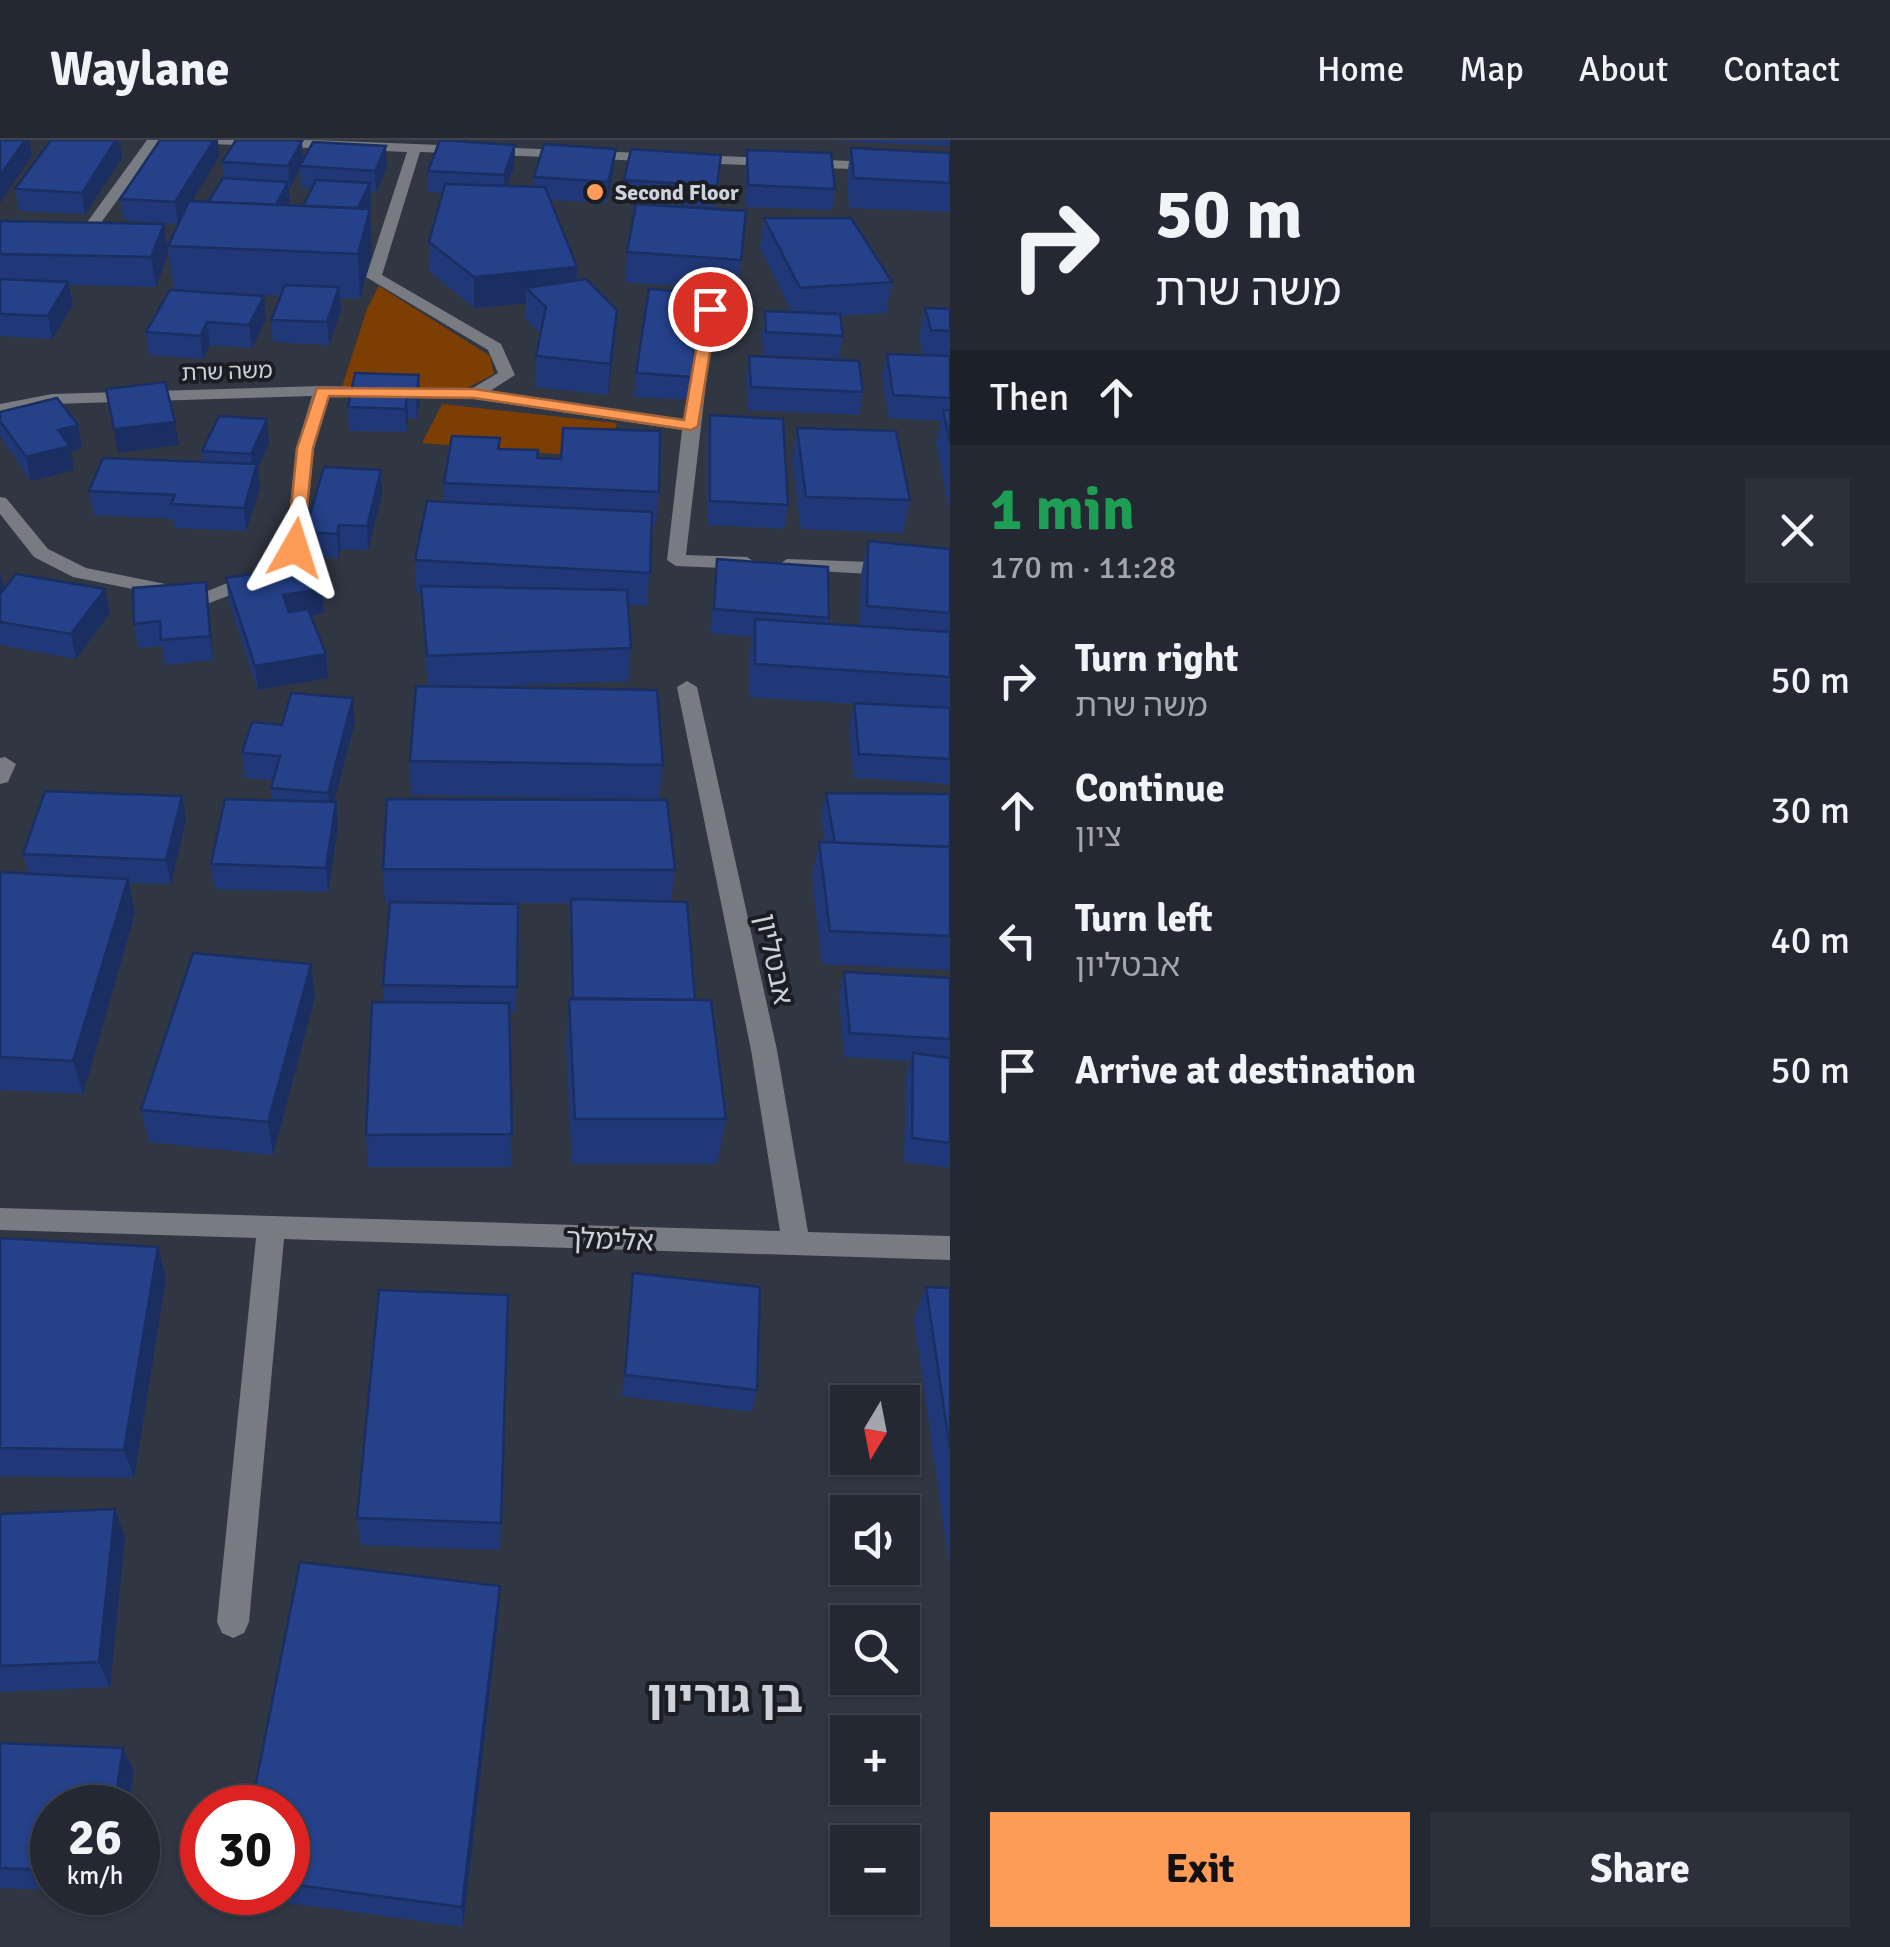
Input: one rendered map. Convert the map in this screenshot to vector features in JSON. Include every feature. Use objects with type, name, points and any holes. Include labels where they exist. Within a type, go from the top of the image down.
[{"type":"street","points":[[87,232],[154,140]]},
{"type":"street","points":[[211,140],[950,169]]},
{"type":"street","points":[[650,159],[652,140]]},
{"type":"street","points":[[415,148],[374,277],[495,347],[507,375],[474,394]]},
{"type":"street","points":[[70,230],[105,234]]},
{"type":"street","points":[[710,309],[691,426],[676,560],[870,568]]},
{"type":"street","points":[[0,502],[42,553],[80,573],[207,598],[267,574],[295,548],[305,448],[322,391]]},
{"type":"street","name":"משה שרת","points":[[0,408],[52,399],[322,391],[474,394],[691,426]]},
{"type":"street","name":"אבטליון","points":[[686,687],[764,1050],[796,1244]]},
{"type":"street","name":"אלימלך","points":[[0,1219],[950,1248]]},
{"type":"street","points":[[233,1622],[271,1228]]},
{"type":"shaded area","points":[[379,286],[490,356],[494,374],[465,389],[342,387],[367,309]]},
{"type":"shaded area","points":[[442,404],[617,423],[608,458],[422,443]]},
{"type":"building","points":[[0,140],[25,140],[0,176]]},
{"type":"building","points":[[51,140],[116,140],[82,193],[15,189]]},
{"type":"building","points":[[160,140],[214,140],[175,202],[120,199]]},
{"type":"building","points":[[236,140],[302,141],[288,166],[222,162]]},
{"type":"building","points":[[440,140],[515,145],[504,175],[428,171]]},
{"type":"building","points":[[313,142],[386,146],[375,171],[300,166]]},
{"type":"building","points":[[544,144],[616,149],[608,182],[534,177]]},
{"type":"building","points":[[851,148],[950,153],[950,183],[854,178]]},
{"type":"building","points":[[631,149],[721,155],[717,186],[624,180]]},
{"type":"building","points":[[747,150],[831,153],[835,189],[748,185]]},
{"type":"building","points":[[223,178],[288,182],[276,205],[208,202]]},
{"type":"building","points":[[316,180],[370,183],[358,208],[303,206]]},
{"type":"building","points":[[445,184],[545,187],[577,267],[474,277],[429,242]]},
{"type":"building","points":[[189,201],[370,209],[358,254],[168,246]]},
{"type":"building","points":[[636,204],[746,211],[741,260],[627,252]]},
{"type":"building","points":[[764,218],[851,218],[892,282],[800,288]]},
{"type":"building","points":[[0,221],[164,224],[151,257],[0,254]]},
{"type":"building","points":[[0,279],[68,282],[48,316],[0,314]]},
{"type":"building","points":[[586,279],[617,310],[610,364],[536,356],[546,307],[526,288]]},
{"type":"building","points":[[285,285],[339,287],[327,322],[271,320]]},
{"type":"building","points":[[649,289],[701,293],[692,377],[636,373]]},
{"type":"building","points":[[170,290],[264,296],[249,325],[207,322],[200,336],[146,332]]},
{"type":"building","points":[[925,308],[950,309],[950,331],[931,330]]},
{"type":"building","points":[[765,311],[840,314],[843,336],[766,332]]},
{"type":"building","points":[[887,354],[950,356],[950,398],[893,395]]},
{"type":"building","points":[[749,356],[859,361],[863,392],[751,387]]},
{"type":"building","points":[[355,373],[419,375],[416,395],[407,395],[405,409],[348,407]]},
{"type":"building","points":[[165,382],[175,422],[114,429],[106,389]]},
{"type":"building","points":[[57,398],[78,425],[58,430],[70,446],[26,457],[0,421],[0,412]]},
{"type":"building","points":[[943,410],[950,410],[950,443]]},
{"type":"building","points":[[710,415],[783,419],[788,505],[710,501]]},
{"type":"building","points":[[219,416],[267,419],[251,454],[202,451]]},
{"type":"building","points":[[563,428],[660,431],[659,492],[444,483],[452,436],[500,438],[498,449],[538,450],[537,458],[561,459]]},
{"type":"building","points":[[797,428],[896,431],[910,500],[806,497]]},
{"type":"building","points":[[103,458],[257,464],[244,508],[171,504],[175,495],[89,491]]},
{"type":"building","points":[[324,467],[381,470],[367,526],[339,525],[337,534],[305,532]]},
{"type":"building","points":[[427,501],[652,512],[650,573],[415,560]]},
{"type":"building","points":[[868,541],[950,549],[950,613],[867,606]]},
{"type":"building","points":[[717,559],[828,567],[829,618],[714,609]]},
{"type":"building","points":[[312,564],[322,589],[283,595],[289,612],[308,609],[326,654],[255,666],[226,578]]},
{"type":"building","points":[[16,574],[105,589],[71,634],[0,622],[0,594]]},
{"type":"building","points":[[206,582],[210,636],[161,640],[160,621],[134,624],[133,588]]},
{"type":"building","points":[[421,586],[627,590],[631,648],[427,656]]},
{"type":"building","points":[[755,619],[950,632],[950,677],[755,664]]},
{"type":"building","points":[[416,686],[657,690],[663,765],[410,761]]},
{"type":"building","points":[[291,693],[353,698],[328,793],[271,788],[280,756],[242,753],[252,722],[282,725]]},
{"type":"building","points":[[854,703],[950,708],[950,759],[859,754]]},
{"type":"building","points":[[45,791],[182,796],[166,860],[23,854]]},
{"type":"building","points":[[826,793],[950,794],[950,847],[835,843]]},
{"type":"building","points":[[225,799],[336,802],[326,868],[211,864]]},
{"type":"building","points":[[387,799],[667,800],[675,870],[383,869]]},
{"type":"building","points":[[819,842],[950,847],[950,936],[830,931]]},
{"type":"building","points":[[0,872],[128,879],[73,1061],[0,1057]]},
{"type":"building","points":[[571,899],[687,902],[695,1000],[573,998]]},
{"type":"building","points":[[390,902],[518,904],[517,987],[383,985]]},
{"type":"building","points":[[193,953],[311,964],[268,1122],[141,1110]]},
{"type":"building","points":[[844,972],[950,978],[950,1039],[850,1033]]},
{"type":"building","points":[[569,999],[711,1000],[726,1119],[575,1119]]},
{"type":"building","points":[[372,1002],[509,1003],[512,1134],[366,1135]]},
{"type":"building","points":[[913,1053],[950,1058],[950,1143],[912,1138]]},
{"type":"building","points":[[0,1238],[158,1247],[124,1450],[0,1448]]},
{"type":"building","points":[[633,1273],[760,1287],[757,1390],[625,1375]]},
{"type":"building","points":[[926,1287],[950,1288],[950,1449]]},
{"type":"building","points":[[379,1290],[508,1295],[501,1523],[357,1518]]},
{"type":"building","points":[[115,1509],[99,1662],[0,1666],[0,1514]]},
{"type":"building","points":[[300,1562],[500,1586],[462,1907],[310,1887],[310,1785],[256,1785]]},
{"type":"building","points":[[0,1743],[123,1748],[117,1785],[30,1785],[30,1869],[0,1868]]},
{"type":"place","name":"Second Floor","points":[[595,192]]},
{"type":"district","name":"בן גוריון","points":[[725,1696]]},
{"type":"route","points":[[295,548],[305,448],[322,391],[474,394],[691,426],[710,309]]}]
